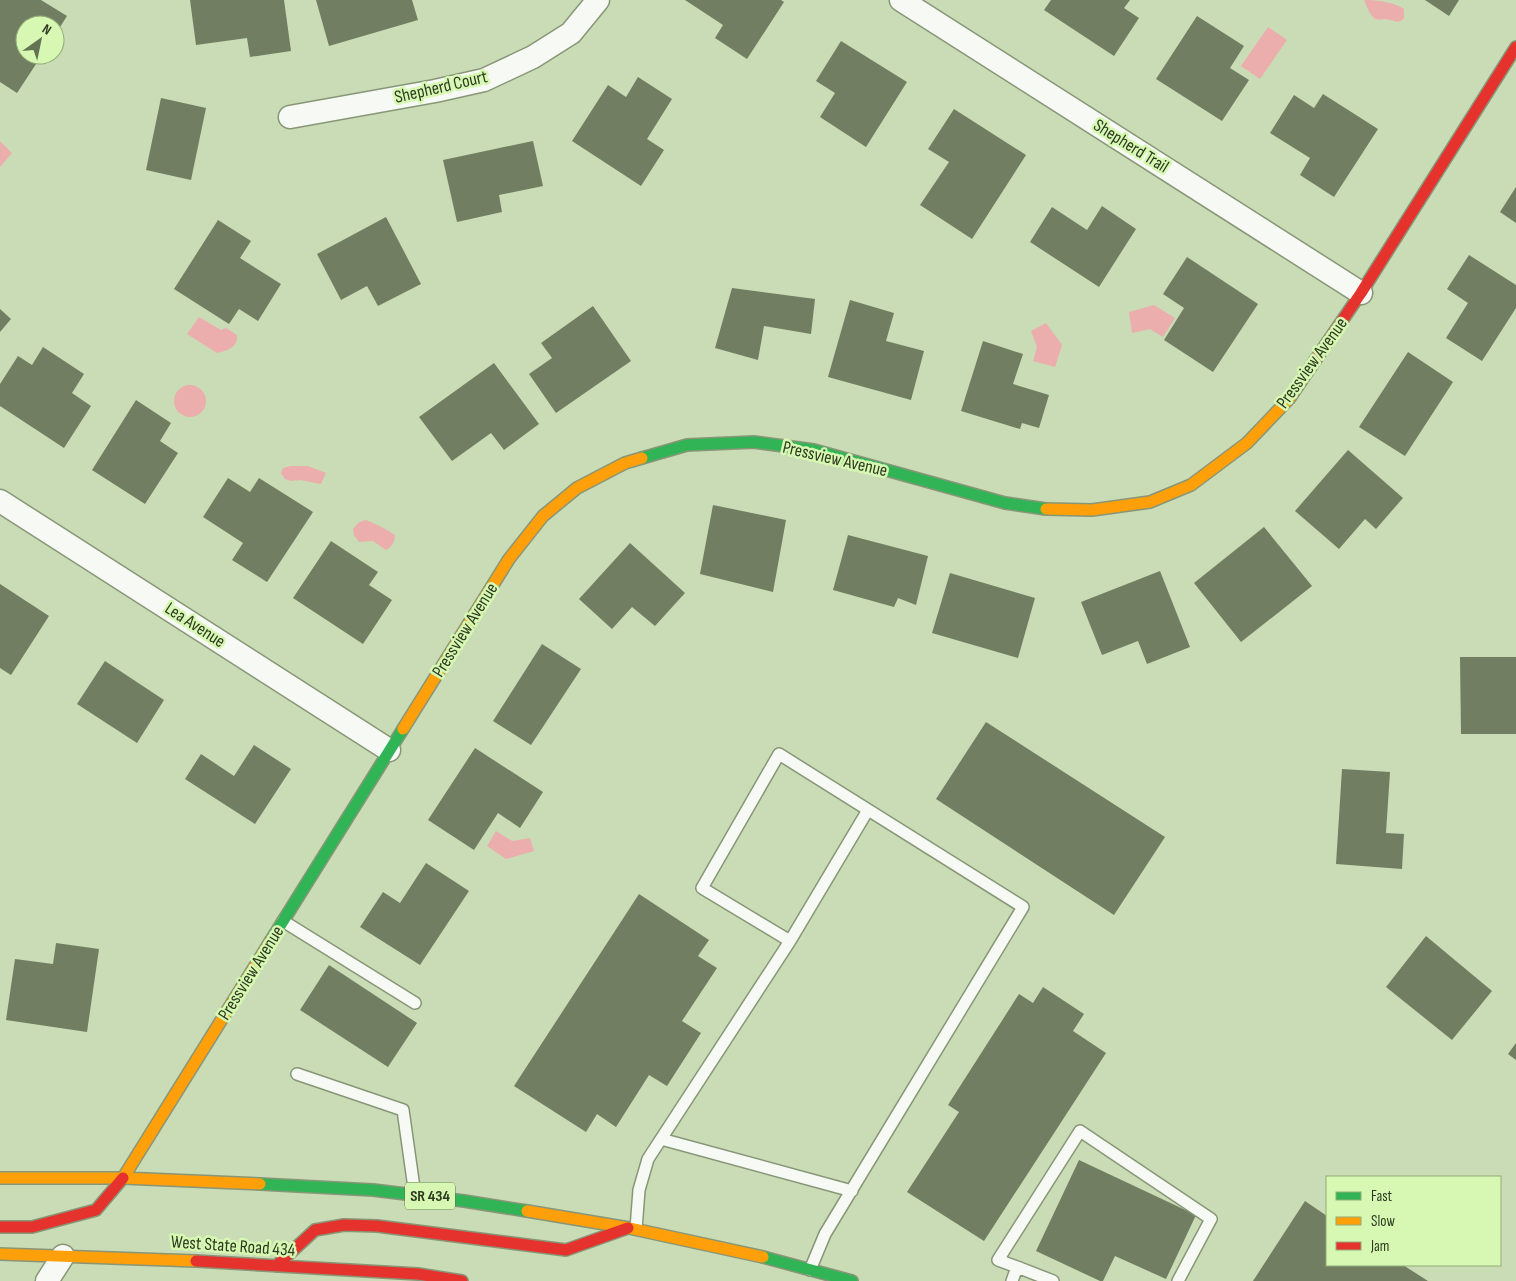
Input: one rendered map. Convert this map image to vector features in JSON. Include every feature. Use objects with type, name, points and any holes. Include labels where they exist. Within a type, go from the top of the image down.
[{"type":"street","name":"Shepherd Court","points":[[290,116],[435,92],[484,80],[533,56],[571,32],[598,0]]},
{"type":"street","name":"Shepherd Trail","points":[[901,0],[1361,293]]},
{"type":"street","name":"Pressview Avenue","points":[[0,1227],[32,1227],[96,1210],[122,1178],[509,559],[543,516],[578,488],[625,463],[687,445],[754,442],[814,450],[1005,503],[1049,510],[1092,510],[1150,502],[1192,484],[1247,443],[1289,399],[1361,293],[1516,47]]},
{"type":"street","name":"Lea Avenue","points":[[0,501],[389,750]]},
{"type":"street","name":"SR 434","points":[[0,1178],[122,1178],[373,1190],[415,1195],[632,1228],[757,1256],[852,1281]]},
{"type":"street","points":[[274,1274],[315,1230],[344,1225],[377,1226],[566,1250],[632,1228]]},
{"type":"street","name":"West State Road 434","points":[[0,1254],[171,1259],[274,1274],[418,1274],[462,1281]]},
{"type":"street","points":[[47,1281],[63,1256]]},
{"type":"lane","points":[[790,941],[702,888],[779,754],[1023,907],[825,1234],[810,1270]]},
{"type":"lane","points":[[632,1228],[639,1190],[648,1159],[790,941],[868,810]]},
{"type":"lane","points":[[283,921],[415,1003]]},
{"type":"lane","points":[[297,1074],[402,1110],[415,1195]]},
{"type":"lane","points":[[1053,1281],[998,1260],[1080,1131],[1211,1219],[1178,1281]]},
{"type":"lane","points":[[661,1139],[852,1191]]},
{"type":"lane","points":[[1012,1281],[1017,1268]]},
{"type":"shaded area","points":[[1364,0],[1385,2],[1400,7],[1404,9],[1404,18],[1398,22],[1376,19],[1371,14]]},
{"type":"shaded area","points":[[1268,27],[1287,40],[1260,79],[1241,66]]},
{"type":"shaded area","points":[[0,141],[12,153],[0,167]]},
{"type":"shaded area","points":[[1154,305],[1175,318],[1163,337],[1150,329],[1132,333],[1129,312]]},
{"type":"shaded area","points":[[199,317],[221,330],[226,328],[237,335],[234,346],[217,353],[187,334]]},
{"type":"shaded area","points":[[1046,323],[1062,345],[1055,367],[1033,361],[1037,347],[1031,331]]},
{"type":"shaded area","points":[[190,385],[201,390],[206,401],[201,412],[190,417],[179,412],[174,401],[179,390]]},
{"type":"shaded area","points":[[308,466],[326,473],[321,484],[300,480],[291,481],[285,479],[281,473],[283,468]]},
{"type":"shaded area","points":[[365,520],[395,535],[394,542],[390,547],[386,550],[373,541],[359,542],[354,535],[353,529],[358,523]]},
{"type":"shaded area","points":[[496,831],[512,841],[530,838],[534,851],[506,859],[487,846]]},
{"type":"building","points":[[0,0],[41,0],[67,16],[65,19],[65,15],[15,15],[15,65],[35,65],[17,93],[0,82]]},
{"type":"building","points":[[190,0],[284,0],[291,51],[250,57],[247,38],[196,45]]},
{"type":"building","points":[[316,0],[412,0],[418,20],[329,46]]},
{"type":"building","points":[[685,0],[781,0],[784,2],[747,59],[715,38],[723,25]]},
{"type":"building","points":[[1051,0],[1130,0],[1124,8],[1139,18],[1114,56],[1044,10]]},
{"type":"building","points":[[1425,0],[1459,0],[1449,16]]},
{"type":"building","points":[[1197,16],[1244,46],[1230,68],[1249,80],[1222,121],[1156,79]]},
{"type":"building","points":[[841,41],[907,82],[866,147],[820,117],[835,93],[816,81]]},
{"type":"building","points":[[638,77],[672,99],[647,139],[664,150],[641,186],[572,141],[608,85],[626,97]]},
{"type":"building","points":[[1323,94],[1378,129],[1334,197],[1300,175],[1310,158],[1270,133],[1294,95],[1314,108]]},
{"type":"building","points":[[161,98],[206,108],[191,180],[146,170]]},
{"type":"building","points":[[954,109],[1026,155],[972,239],[920,205],[949,162],[928,149]]},
{"type":"building","points":[[533,141],[543,186],[499,195],[502,212],[457,222],[443,160]]},
{"type":"building","points":[[1516,187],[1516,223],[1500,212]]},
{"type":"building","points":[[1102,206],[1136,229],[1099,287],[1030,242],[1052,207],[1087,230]]},
{"type":"building","points":[[386,217],[421,284],[378,306],[367,286],[341,300],[317,254]]},
{"type":"building","points":[[218,220],[251,241],[240,258],[281,284],[258,321],[239,309],[229,324],[174,289]]},
{"type":"building","points":[[1469,255],[1516,285],[1516,308],[1482,361],[1446,338],[1468,303],[1447,289]]},
{"type":"building","points":[[1187,257],[1258,304],[1213,372],[1164,340],[1184,308],[1163,294]]},
{"type":"building","points":[[732,288],[815,299],[811,334],[764,326],[758,360],[715,348]]},
{"type":"building","points":[[850,300],[894,313],[886,341],[924,351],[911,400],[828,377]]},
{"type":"building","points":[[593,306],[631,361],[556,413],[529,374],[552,358],[541,343]]},
{"type":"building","points":[[0,309],[11,319],[0,332]]},
{"type":"building","points":[[983,341],[1023,354],[1013,384],[1049,395],[1039,428],[1022,423],[1020,429],[961,411]]},
{"type":"building","points":[[43,347],[84,374],[72,393],[91,406],[64,448],[0,406],[0,384],[18,356],[32,365]]},
{"type":"building","points":[[1408,352],[1453,382],[1405,456],[1359,427]]},
{"type":"building","points":[[494,363],[539,424],[504,450],[491,433],[452,461],[419,417]]},
{"type":"building","points":[[136,400],[171,423],[160,441],[178,453],[145,504],[92,470]]},
{"type":"building","points":[[1348,450],[1403,498],[1376,529],[1365,519],[1339,549],[1295,511]]},
{"type":"building","points":[[228,478],[250,492],[259,478],[313,512],[267,582],[232,560],[243,543],[203,517]]},
{"type":"building","points":[[713,505],[786,520],[773,592],[700,574]]},
{"type":"building","points":[[1264,527],[1312,586],[1241,642],[1194,583]]},
{"type":"building","points":[[848,535],[928,556],[916,605],[898,598],[894,607],[833,590]]},
{"type":"building","points":[[331,541],[378,572],[369,585],[392,600],[363,644],[293,598]]},
{"type":"building","points":[[630,543],[685,593],[655,626],[632,607],[612,629],[579,599]]},
{"type":"building","points":[[1160,571],[1190,647],[1147,664],[1138,641],[1102,655],[1081,602]]},
{"type":"building","points":[[950,573],[1035,598],[1018,658],[932,633]]},
{"type":"building","points":[[0,584],[49,616],[11,675],[0,668]]},
{"type":"building","points":[[542,644],[581,669],[531,745],[493,721]]},
{"type":"building","points":[[1460,657],[1516,657],[1516,734],[1461,734]]},
{"type":"building","points":[[105,661],[164,700],[137,743],[77,704]]},
{"type":"building","points":[[986,722],[1165,837],[1114,915],[936,799]]},
{"type":"building","points":[[254,745],[291,769],[255,824],[185,779],[201,754],[234,776]]},
{"type":"building","points":[[475,748],[543,792],[520,828],[498,813],[474,850],[428,820]]},
{"type":"building","points":[[1342,769],[1390,772],[1386,833],[1404,834],[1402,869],[1336,864]]},
{"type":"building","points":[[426,863],[469,891],[420,965],[360,927],[383,892],[400,903]]},
{"type":"building","points":[[639,894],[709,940],[698,956],[717,968],[682,1021],[701,1033],[667,1086],[649,1075],[616,1127],[597,1114],[586,1132],[514,1086]]},
{"type":"building","points":[[1426,936],[1492,991],[1452,1040],[1386,987]]},
{"type":"building","points":[[56,943],[99,949],[87,1032],[6,1020],[15,959],[53,964]]},
{"type":"building","points":[[329,965],[417,1023],[388,1067],[300,1010]]},
{"type":"building","points":[[1043,987],[1084,1014],[1073,1031],[1106,1053],[984,1241],[907,1192],[959,1112],[948,1105],[1019,994],[1033,1003]]},
{"type":"building","points":[[1516,1043],[1516,1060],[1508,1054]]},
{"type":"building","points":[[1079,1160],[1196,1215],[1166,1279],[1115,1256],[1103,1281],[1100,1281],[1036,1251]]},
{"type":"building","points":[[1305,1201],[1326,1215],[1326,1266],[1405,1266],[1428,1281],[1253,1281]]},
{"type":"traffic: fast","points":[[642,458],[687,445],[754,442],[814,450],[1005,503],[1046,509]]},
{"type":"traffic: fast","points":[[270,942],[403,729]]},
{"type":"traffic: fast","points":[[260,1184],[373,1190],[527,1211]]},
{"type":"traffic: fast","points":[[763,1257],[852,1281]]},
{"type":"traffic: slow","points":[[1046,509],[1092,510],[1150,502],[1191,485],[1247,443],[1289,399],[1316,359]]},
{"type":"traffic: slow","points":[[403,729],[509,559],[543,516],[577,488],[625,463],[642,458]]},
{"type":"traffic: slow","points":[[123,1178],[270,942]]},
{"type":"traffic: slow","points":[[0,1178],[123,1178],[260,1184]]},
{"type":"traffic: slow","points":[[527,1211],[629,1228],[763,1257]]},
{"type":"traffic: slow","points":[[0,1254],[196,1261]]},
{"type":"traffic: jam","points":[[1316,359],[1361,293],[1516,47]]},
{"type":"traffic: jam","points":[[0,1227],[32,1227],[96,1210],[123,1178]]},
{"type":"traffic: jam","points":[[276,1266],[315,1230],[344,1225],[377,1226],[566,1250],[628,1228]]},
{"type":"traffic: jam","points":[[196,1261],[418,1274],[462,1281]]}]
